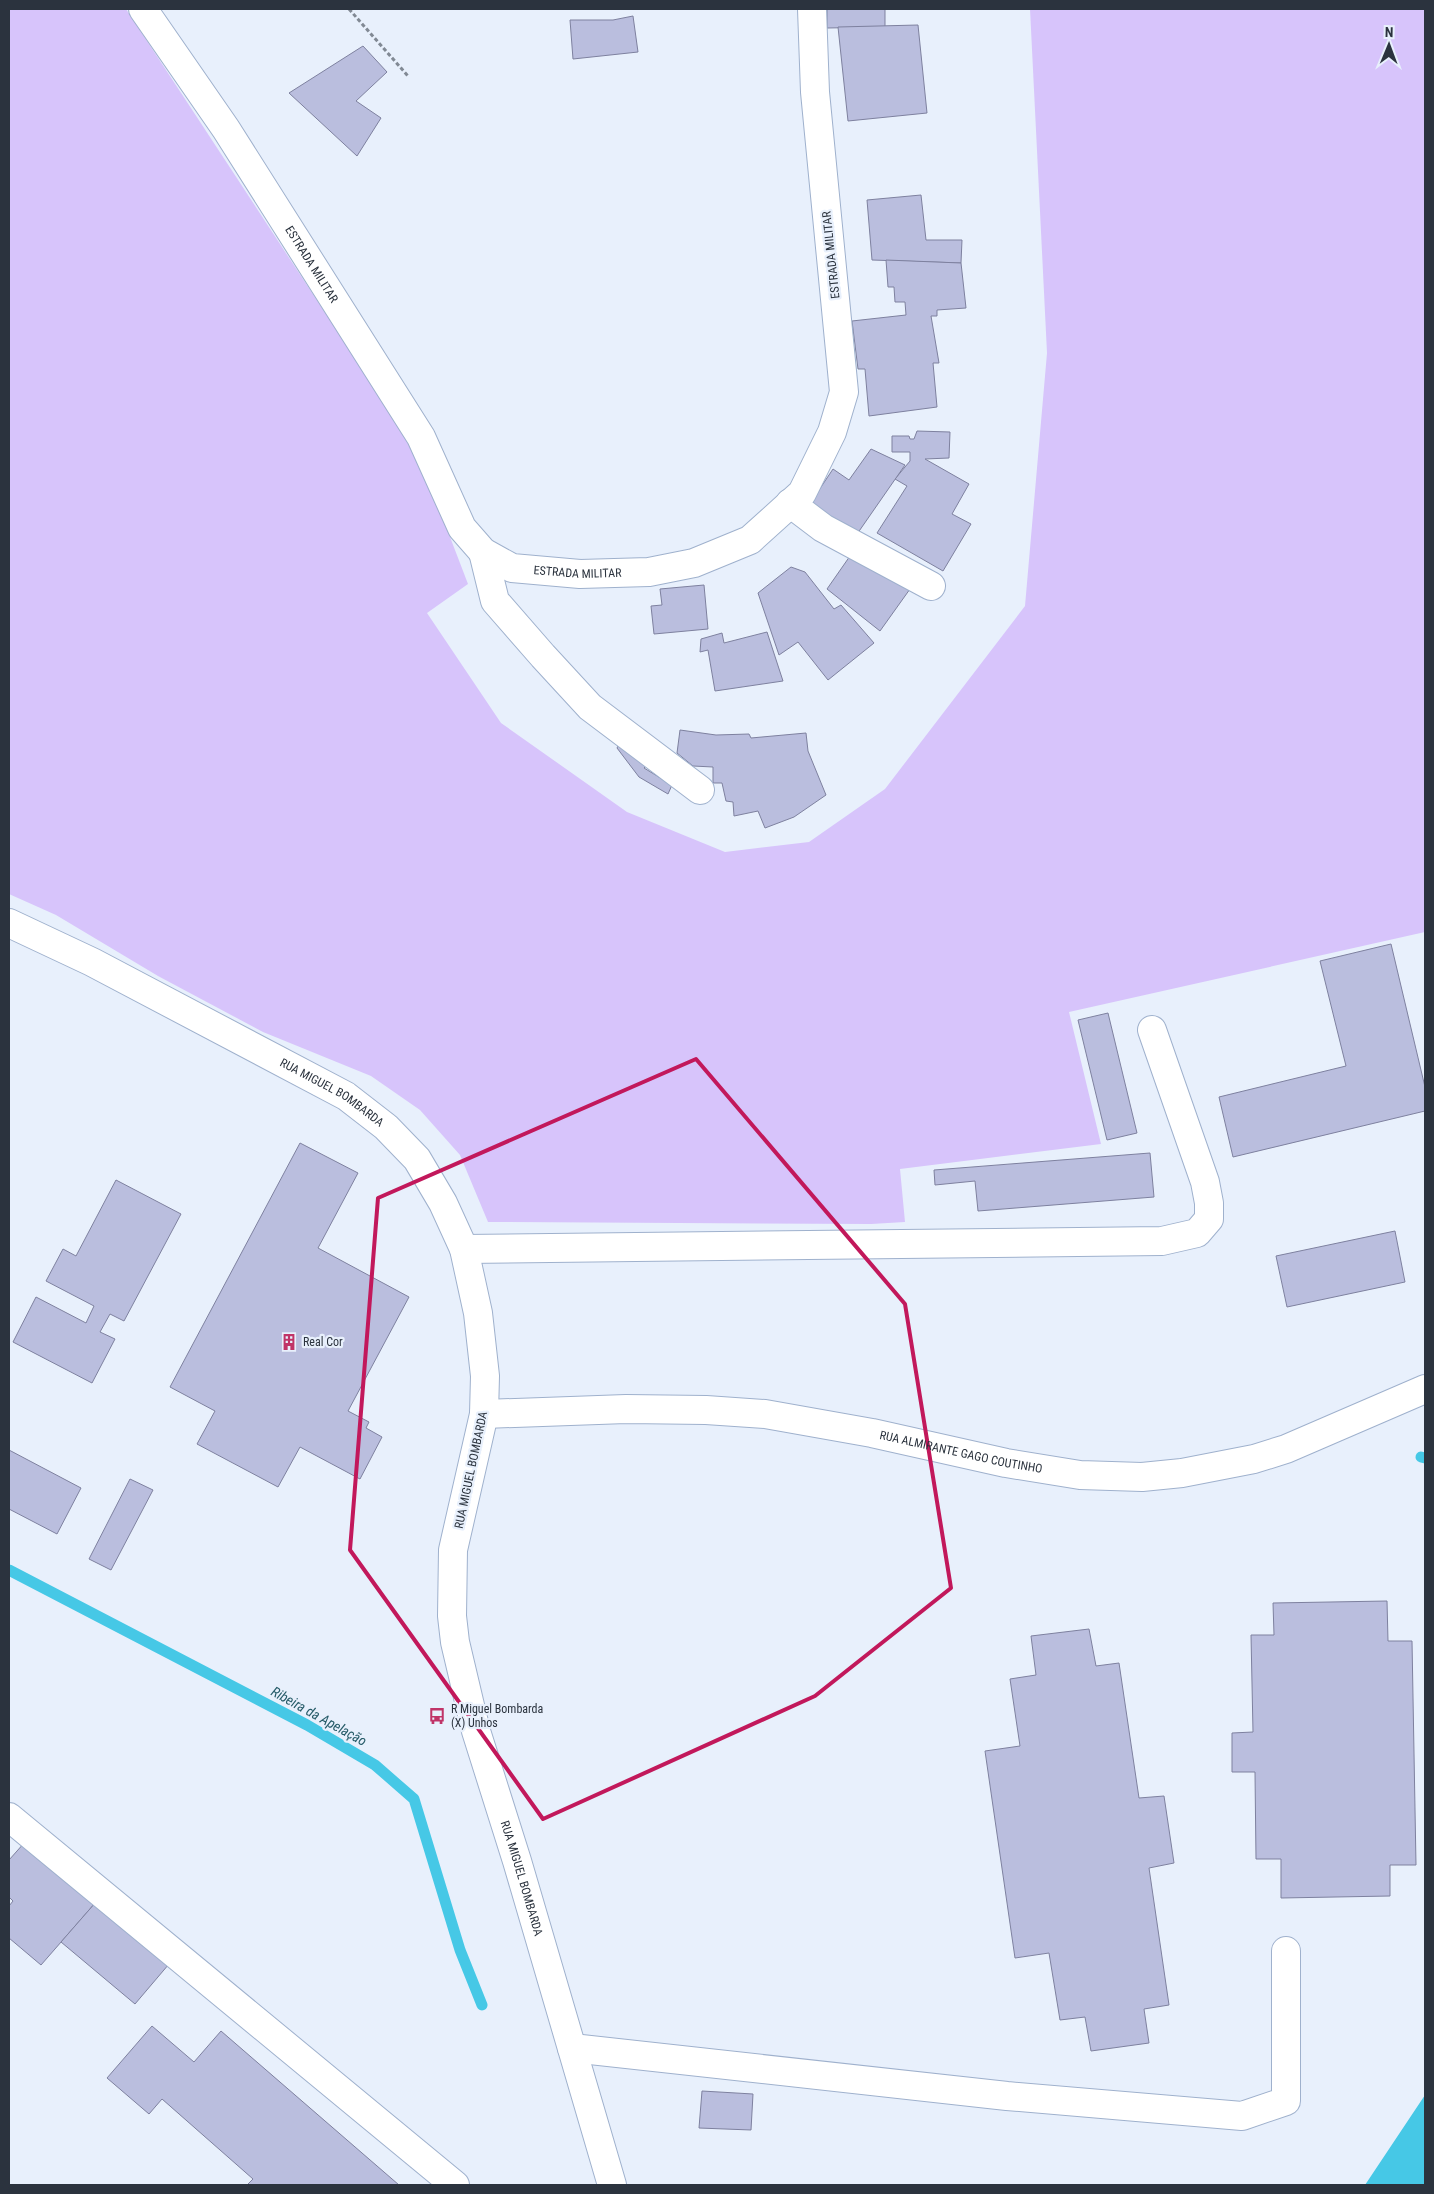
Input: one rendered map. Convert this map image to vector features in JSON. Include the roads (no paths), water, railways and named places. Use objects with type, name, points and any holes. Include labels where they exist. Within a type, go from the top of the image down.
[{"type":"street","name":"ESTRADA MILITAR","points":[[143,9],[226,129],[421,437],[462,528],[483,552],[512,568],[580,574],[649,572],[694,563],[750,540],[802,493],[832,432],[844,392],[815,92],[812,9]]},
{"type":"street","points":[[790,503],[823,528],[931,586]]},
{"type":"street","points":[[483,552],[495,601],[543,656],[590,707],[700,790]]},
{"type":"street","name":"RUA MIGUEL BOMBARDA","points":[[9,923],[92,962],[346,1096],[386,1128],[417,1160],[443,1203],[464,1249],[478,1313],[485,1376],[484,1414],[453,1550],[452,1616],[455,1642],[476,1731],[517,1861],[612,2185]]},
{"type":"street","points":[[464,1249],[1162,1241],[1197,1233],[1209,1219],[1209,1203],[1205,1182],[1152,1030]]},
{"type":"street","name":"RUA ALMIRANTE GAGO COUTINHO","points":[[484,1414],[626,1409],[706,1410],[765,1414],[872,1433],[1006,1463],[1080,1475],[1142,1477],[1182,1473],[1254,1458],[1286,1449],[1425,1389]]},
{"type":"street","points":[[9,1817],[455,2185]]},
{"type":"street","points":[[572,2048],[997,2095],[1242,2116],[1286,2100],[1286,1952]]},
{"type":"water","points":[[1425,2095],[1425,2185],[1365,2185]]},
{"type":"waterway","points":[[1421,1457],[1425,1458]]},
{"type":"waterway","name":"Ribeira da Apelação","points":[[9,1570],[307,1725],[375,1765],[414,1799],[460,1950],[482,2005]]},
{"type":"place","name":"Real Cor","points":[[289,1342]]},
{"type":"place","name":"R Miguel Bombarda (X) Unhos","points":[[437,1716]]}]
